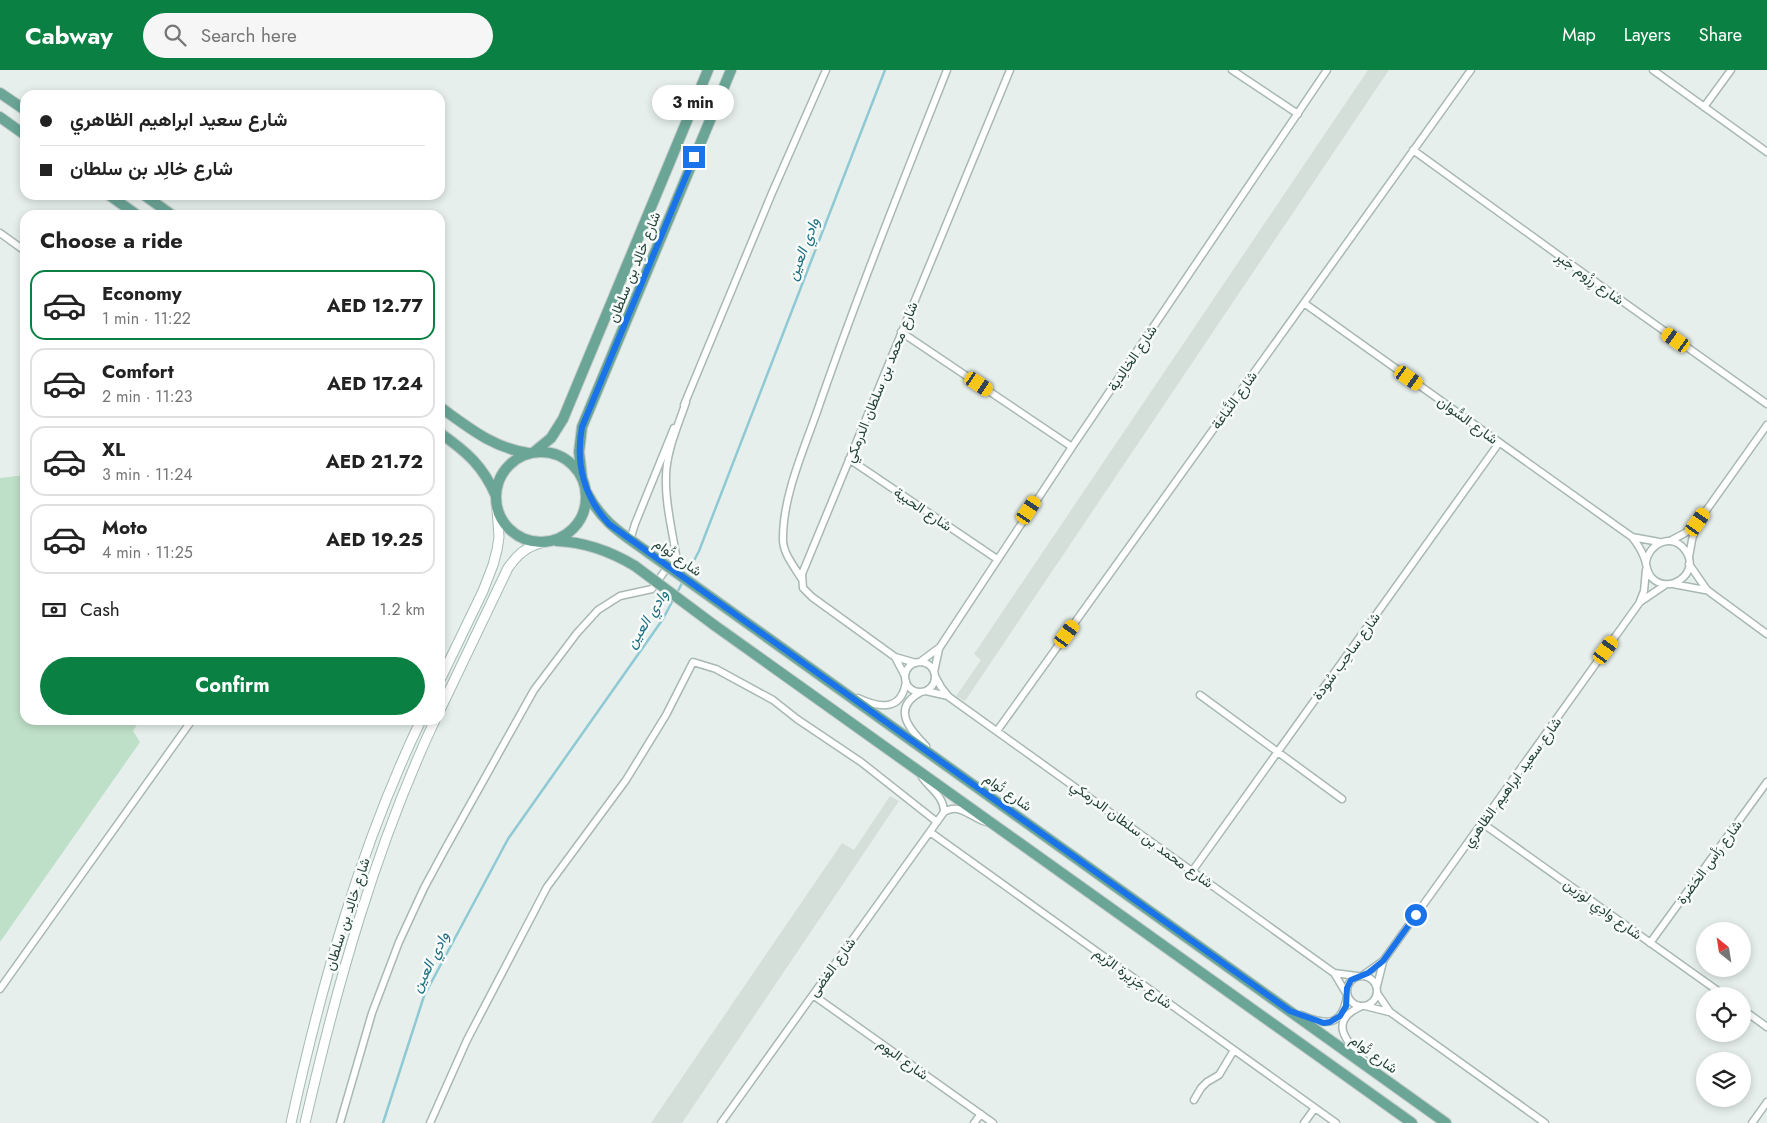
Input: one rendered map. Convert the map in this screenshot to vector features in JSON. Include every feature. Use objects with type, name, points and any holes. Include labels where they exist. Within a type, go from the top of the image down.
[{"type":"main road","name":"شارع خالِد بن سلطان","points":[[531,453],[551,438],[562,419],[708,70]]},
{"type":"main road","name":"شارع خالِد بن سلطان","points":[[582,477],[579,452],[582,427],[730,70]]},
{"type":"main road","points":[[0,92],[20,106]]},
{"type":"main road","points":[[0,117],[20,131]]},
{"type":"main road","points":[[116,200],[130,210]]},
{"type":"main road","points":[[151,200],[165,210]]},
{"type":"main road","points":[[445,411],[487,440],[507,449],[531,453],[548,452],[562,456],[574,465],[582,477],[587,492],[586,505],[582,517],[575,528],[565,536],[553,541]]},
{"type":"main road","points":[[445,436],[473,459],[486,476],[496,497]]},
{"type":"main road","points":[[531,453],[518,458],[509,465],[498,485],[497,509],[502,520],[514,533],[529,541],[541,543],[553,541],[588,545],[605,550],[635,566],[714,625],[1412,1123]]},
{"type":"main road","name":"شارع تُوام","points":[[587,492],[600,515],[630,540],[1446,1123]]},
{"type":"street","points":[[630,540],[666,448],[772,193],[826,70]]},
{"type":"street","points":[[937,758],[914,734],[904,717],[910,699],[931,687],[935,674],[929,665],[895,657],[806,593],[801,578],[785,552],[782,540],[783,521],[789,492],[847,330],[947,70]]},
{"type":"street","name":"شارع محمد بن سلطان الدرمكي","points":[[801,578],[1010,70]]},
{"type":"street","points":[[1232,70],[1298,114]]},
{"type":"street","name":"شارع الخالِدية","points":[[918,663],[940,647],[1072,446],[1327,70]]},
{"type":"street","name":"شارع النَّباعة","points":[[997,731],[1471,70]]},
{"type":"street","points":[[1653,70],[1767,152]]},
{"type":"street","points":[[1704,107],[1731,70]]},
{"type":"street","name":"شارع رِزُوم جَبِر","points":[[1414,150],[1767,404]]},
{"type":"street","points":[[0,233],[20,247]]},
{"type":"street","name":"شارع السُّوان","points":[[1304,303],[1632,537],[1640,549],[1646,565]]},
{"type":"street","points":[[901,332],[1072,446]]},
{"type":"street","points":[[340,1123],[372,1013],[399,942],[424,888],[534,690],[577,633],[598,610],[620,596],[652,589],[676,555],[667,503],[666,476],[669,456],[686,402]]},
{"type":"street","points":[[1707,590],[1686,585],[1669,584],[1653,579],[1646,565],[1649,551],[1659,542],[1670,541],[1685,533],[1698,522],[1767,425]]},
{"type":"street","name":"شارع ساحِب سُودة","points":[[1193,870],[1499,443]]},
{"type":"street","name":"شارع الحبية","points":[[849,459],[997,559]]},
{"type":"street","points":[[445,670],[483,591],[493,565],[499,536],[497,509]]},
{"type":"street","points":[[1669,584],[1682,579],[1688,569],[1692,540],[1698,522]]},
{"type":"street","name":"شارع السُّوان","points":[[1632,537],[1659,542]]},
{"type":"street","points":[[1670,541],[1682,546],[1707,590],[1767,634]]},
{"type":"street","points":[[445,700],[508,568],[522,552],[530,546],[541,543]]},
{"type":"street","name":"شارع سعيد ابراهيم الظاهري","points":[[1360,976],[1383,961],[1640,602],[1644,591],[1646,565]]},
{"type":"street","name":"شارع سعيد ابراهيم الظاهري","points":[[1640,602],[1669,584]]},
{"type":"street","name":"شارع الخالِدية","points":[[935,674],[940,647]]},
{"type":"street","points":[[895,657],[910,688],[923,691]]},
{"type":"street","points":[[430,1123],[467,1040],[547,887],[626,780],[666,716],[693,662],[716,669],[773,700],[797,719],[861,762],[937,822]]},
{"type":"street","points":[[845,693],[872,704],[890,705],[900,698],[903,693],[908,668],[918,663]]},
{"type":"street","name":"شارع محمد بن سلطان الدرمكي","points":[[935,674],[941,687],[949,697],[1334,972],[1347,995]]},
{"type":"street","name":"شارع محمد بن سلطان الدرمكي","points":[[923,691],[949,697]]},
{"type":"street","points":[[1200,695],[1342,799]]},
{"type":"street","points":[[0,989],[188,725]]},
{"type":"street","name":"شارع خالِد بن سلطان","points":[[291,1123],[326,981],[347,911],[393,783],[419,725]]},
{"type":"street","name":"شارع خالِد بن سلطان","points":[[305,1123],[339,984],[360,915],[394,816],[433,725]]},
{"type":"street","points":[[915,768],[943,801],[944,812],[949,809],[960,809],[976,819],[994,824]]},
{"type":"street","name":"شارع رَأس الحَضرة","points":[[1650,943],[1767,782]]},
{"type":"street","name":"شارع الغضى","points":[[721,1123],[944,812]]},
{"type":"street","name":"شارع وادِي لورَين","points":[[1482,823],[1711,987]]},
{"type":"street","name":"شارع جَزِيرة الرِّيم","points":[[930,832],[1336,1123]]},
{"type":"street","name":"شارع سعيد ابراهيم الظاهري","points":[[1377,990],[1383,961]]},
{"type":"street","name":"شارع محمد بن سلطان الدرمكي","points":[[1334,972],[1360,976]]},
{"type":"street","points":[[1290,1011],[1318,1022],[1330,1022],[1344,1011],[1347,988],[1351,980],[1360,976],[1371,979],[1390,1012]]},
{"type":"street","points":[[1377,990],[1373,1002],[1350,1013],[1343,1024],[1344,1036],[1378,1074]]},
{"type":"street","name":"شارع البوم","points":[[813,995],[993,1123]]},
{"type":"street","points":[[1347,995],[1353,1004],[1390,1012],[1545,1123]]},
{"type":"street","points":[[1751,1015],[1767,1027]]},
{"type":"street","points":[[1194,1100],[1207,1082],[1219,1076],[1234,1050]]},
{"type":"street","points":[[1752,1123],[1767,1102]]},
{"type":"street","points":[[1304,1123],[1315,1108]]},
{"type":"street","points":[[974,1123],[981,1114]]},
{"type":"shaded area","points":[[1368,70],[1389,70],[965,701],[956,696],[981,660],[974,654]]},
{"type":"shaded area","points":[[890,796],[899,801],[682,1123],[651,1123],[842,843],[854,850]]},
{"type":"green space","points":[[20,476],[20,725],[137,725],[133,731],[140,742],[0,942],[0,478]]},
{"type":"waterway","name":"وادي العين","points":[[686,576],[699,551],[885,70]]},
{"type":"waterway","name":"وادي العين","points":[[677,593],[683,581]]},
{"type":"waterway","name":"وادي العين","points":[[383,1123],[424,996],[508,839],[663,619],[674,598]]},
{"type":"route","points":[[694,157],[582,427],[579,452],[582,477],[587,492],[600,515],[619,532],[1290,1011],[1318,1022],[1324,1023],[1335,1020],[1344,1011],[1346,1006],[1346,993],[1351,980],[1368,973],[1383,961],[1416,915]]}]
